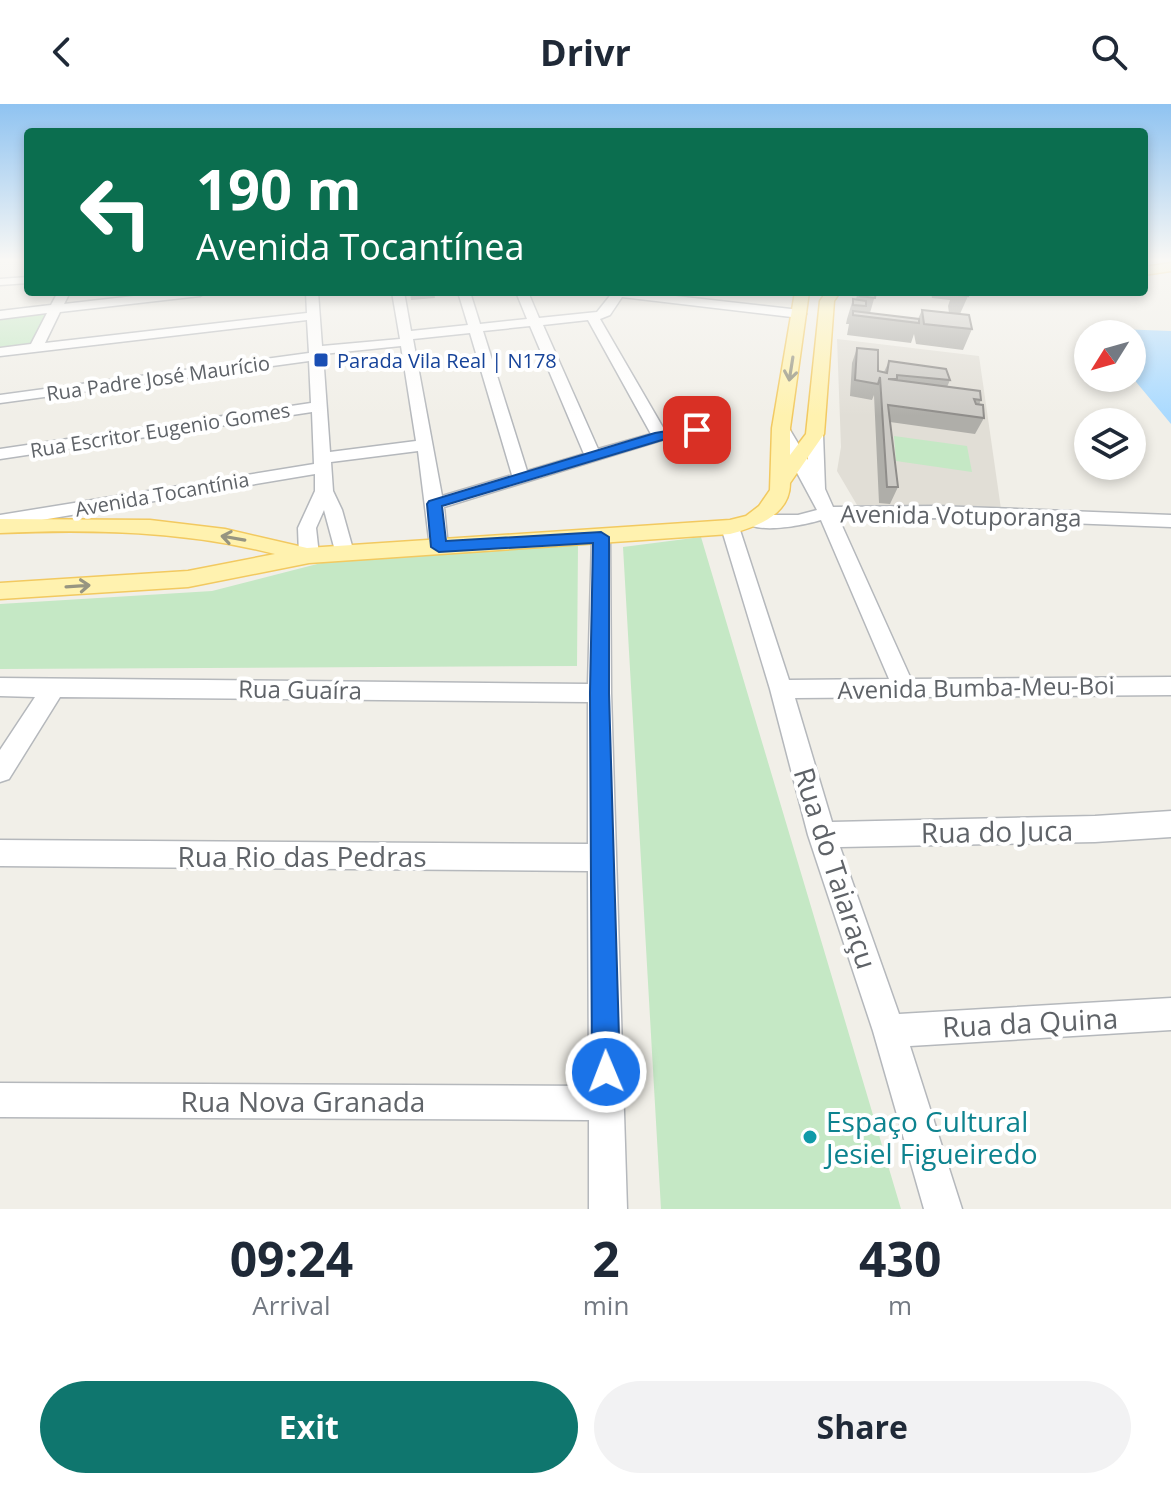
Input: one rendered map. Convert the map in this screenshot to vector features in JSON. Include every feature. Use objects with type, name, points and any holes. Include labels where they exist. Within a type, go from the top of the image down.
[{"type":"main road","points":[[781,482],[815,434],[826,313]]},
{"type":"main road","points":[[0,591],[188,579],[309,555],[601,537],[730,527],[753,521],[776,500],[781,482],[781,428],[800,314]]},
{"type":"main road","points":[[0,524],[124,525],[186,530],[272,545],[309,555]]},
{"type":"street","points":[[0,315],[22,313]]},
{"type":"street","points":[[36,348],[52,313]]},
{"type":"street","points":[[309,555],[307,528],[324,491],[313,313]]},
{"type":"street","points":[[402,313],[435,504],[439,547]]},
{"type":"street","points":[[470,313],[521,477]]},
{"type":"street","points":[[530,313],[593,456]]},
{"type":"street","points":[[605,313],[596,316],[660,436]]},
{"type":"street","points":[[788,313],[800,314]]},
{"type":"street","points":[[0,352],[313,316]]},
{"type":"street","name":"Rua Padre José Maurício","points":[[0,399],[474,328],[596,316]]},
{"type":"street","name":"Rua Escritor Eugenio Gomes","points":[[0,454],[320,406]]},
{"type":"street","points":[[781,428],[817,490],[904,688]]},
{"type":"street","points":[[435,504],[660,436],[697,430]]},
{"type":"street","points":[[815,434],[817,490]]},
{"type":"street","name":"Avenida Tocantínia","points":[[0,524],[425,445]]},
{"type":"street","points":[[324,491],[333,510],[344,553]]},
{"type":"street","name":"Avenida Votuporanga","points":[[753,521],[798,521],[826,513],[937,512],[1171,521]]},
{"type":"street","name":"Rua do Taiaraçu","points":[[730,527],[781,689],[822,835],[889,1031],[943,1209]]},
{"type":"street","points":[[601,537],[599,693],[608,1209]]},
{"type":"street","name":"Avenida Bumba-Meu-Boi","points":[[781,689],[1171,686]]},
{"type":"street","name":"Rua Guaíra","points":[[0,687],[599,693]]},
{"type":"street","points":[[0,771],[54,687]]},
{"type":"street","name":"Rua do Juca","points":[[822,835],[1095,829],[1171,824]]},
{"type":"street","name":"Rua Rio das Pedras","points":[[3,858],[603,858]]},
{"type":"street","name":"Rua da Quina","points":[[889,1031],[1171,1014]]},
{"type":"street","name":"Rua Nova Granada","points":[[0,1100],[607,1103]]},
{"type":"shaded area","points":[[837,339],[979,356],[1001,509],[857,505],[837,471],[841,447]]},
{"type":"green space","points":[[49,313],[35,345],[0,350],[0,317]]},
{"type":"green space","points":[[894,436],[967,446],[972,472],[896,461]]},
{"type":"green space","points":[[701,537],[901,1209],[661,1209],[623,547]]},
{"type":"green space","points":[[578,544],[577,666],[0,669],[0,604],[212,591],[325,562]]},
{"type":"water","points":[[1146,330],[1171,331],[1171,424],[1144,392]]},
{"type":"building","points":[[866,313],[919,319],[919,323],[853,315]]},
{"type":"building","points":[[922,313],[946,313],[969,315],[972,329],[924,324]]},
{"type":"building","points":[[857,348],[878,350],[878,371],[887,373],[889,361],[946,369],[950,380],[897,375],[897,379],[888,379],[980,391],[981,400],[974,399],[976,404],[983,405],[984,418],[888,405],[898,487],[887,487],[880,377],[878,384],[855,380]]},
{"type":"place","name":"Parada Vila Real | N178","points":[[321,360]]},
{"type":"place","name":"Espaço Cultural Jesiel Figueiredo","points":[[810,1137]]},
{"type":"route","points":[[606,1072],[599,693],[601,537],[439,547],[435,504],[660,436],[697,430]]}]
